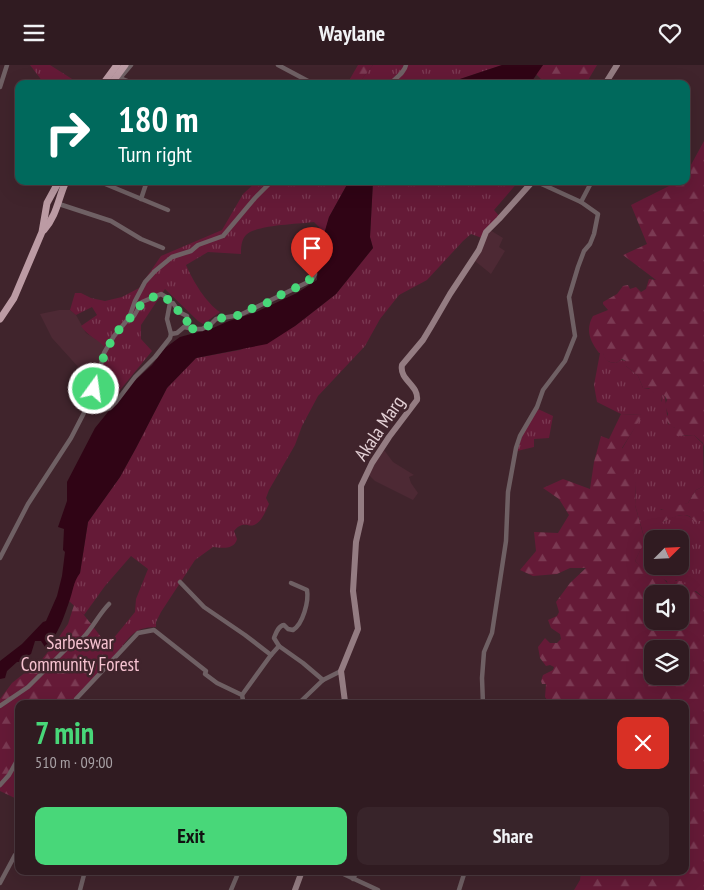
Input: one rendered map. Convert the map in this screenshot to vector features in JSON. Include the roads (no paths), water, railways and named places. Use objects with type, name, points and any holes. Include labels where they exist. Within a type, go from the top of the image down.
[{"type":"highway","points":[[106,80],[117,65]]},
{"type":"highway","points":[[113,80],[125,65]]},
{"type":"highway","points":[[0,319],[14,298],[42,232],[47,203],[57,185]]},
{"type":"highway","points":[[42,232],[53,219],[64,185]]},
{"type":"main road","points":[[608,80],[617,65]]},
{"type":"main road","name":"Akala Marg","points":[[345,700],[341,671],[358,629],[352,591],[362,482],[389,437],[415,404],[418,397],[415,388],[402,373],[402,365],[432,325],[479,250],[486,232],[530,185]]},
{"type":"main road","points":[[295,890],[301,875]]},
{"type":"street","points":[[0,87],[7,65]]},
{"type":"street","points":[[116,80],[131,65]]},
{"type":"street","points":[[278,65],[306,80]]},
{"type":"street","points":[[394,80],[405,70],[406,65]]},
{"type":"street","points":[[120,78],[125,80]]},
{"type":"street","points":[[108,185],[168,210]]},
{"type":"street","points":[[141,199],[146,185]]},
{"type":"street","points":[[0,558],[28,504],[71,438],[94,389],[104,353],[114,336],[130,317],[144,282],[172,257],[223,236],[268,185]]},
{"type":"street","points":[[483,700],[484,652],[492,633],[506,541],[508,492],[516,448],[520,436],[537,407],[543,390],[565,361],[575,336],[569,297],[584,251],[590,244],[594,234],[598,213],[581,202],[543,185]]},
{"type":"street","points":[[581,202],[590,185]]},
{"type":"street","points":[[59,203],[111,221],[132,235],[163,248]]},
{"type":"street","points":[[184,327],[202,329],[216,319],[240,315],[306,283],[315,274]]},
{"type":"street","points":[[130,317],[134,316],[142,302],[154,296],[161,295],[166,297],[179,312],[187,316],[187,325],[177,333],[171,334]]},
{"type":"street","points":[[103,411],[110,408],[116,402],[135,377],[166,344],[171,334],[167,319],[170,303]]},
{"type":"street","points":[[180,582],[204,607],[246,635],[271,655]]},
{"type":"street","points":[[292,583],[307,590],[308,597],[303,617],[293,630],[288,629],[284,625],[281,626],[274,638],[279,646],[323,680]]},
{"type":"street","points":[[0,706],[28,687],[67,648],[86,636],[109,604]]},
{"type":"street","points":[[76,699],[138,633],[154,630],[206,671],[205,674],[217,683],[242,695]]},
{"type":"street","points":[[243,700],[242,695],[279,646]]},
{"type":"street","points":[[302,700],[323,680],[341,671]]},
{"type":"street","points":[[0,785],[15,764]]},
{"type":"street","points":[[0,883],[15,855]]},
{"type":"street","points":[[80,890],[84,875]]},
{"type":"street","points":[[231,890],[237,875]]},
{"type":"street","points":[[346,875],[378,890]]},
{"type":"street","points":[[353,879],[355,875]]},
{"type":"street","points":[[459,890],[464,875]]},
{"type":"park label","name":"Sarbeswar Community Forest","points":[[80,653]]}]
